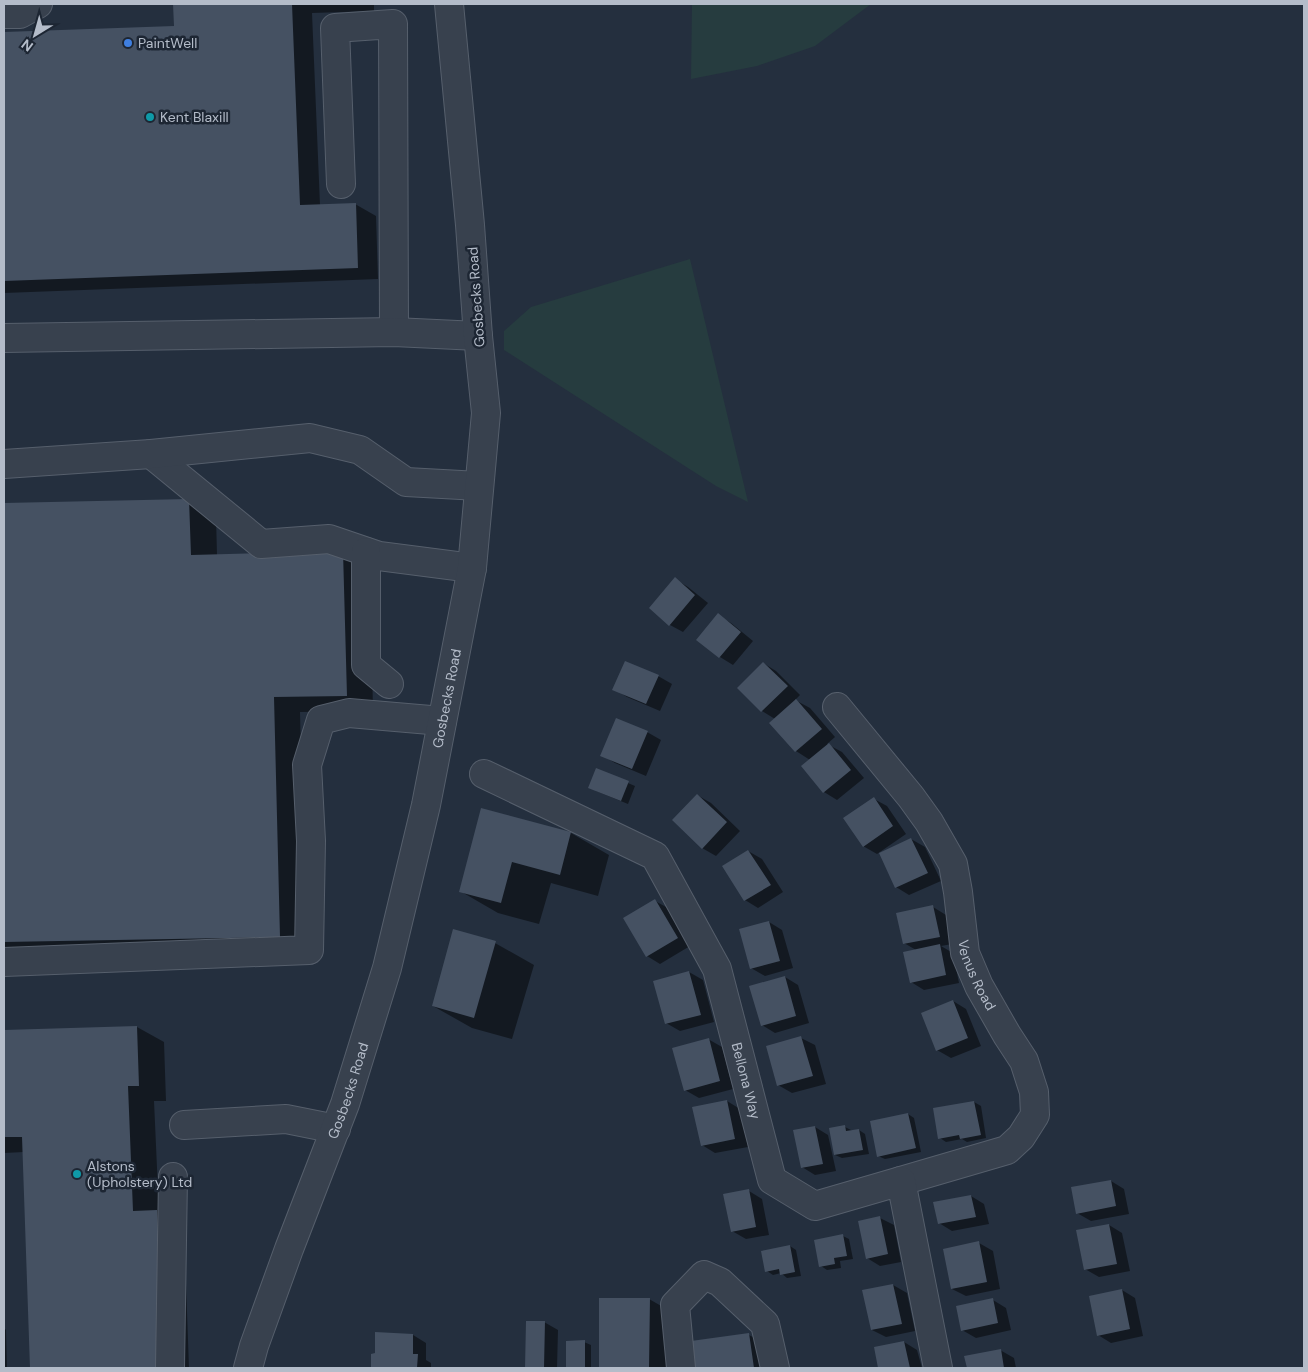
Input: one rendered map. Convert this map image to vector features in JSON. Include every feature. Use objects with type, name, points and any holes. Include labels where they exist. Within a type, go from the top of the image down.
[{"type":"street","points":[[4,14],[20,14],[38,4]]},
{"type":"street","name":"Gosbecks Road","points":[[248,1368],[254,1346],[286,1258],[346,1104],[387,968],[426,805],[472,568],[486,413],[449,4]]},
{"type":"street","points":[[340,184],[335,28],[393,24],[394,332]]},
{"type":"street","points":[[4,338],[394,332],[478,336]]},
{"type":"street","points":[[4,464],[151,454],[310,438],[360,450],[406,482],[479,486]]},
{"type":"street","points":[[151,454],[261,544],[329,540],[379,556],[472,568]]},
{"type":"street","points":[[366,552],[366,665],[389,684]]},
{"type":"street","name":"Venus Road","points":[[837,708],[911,796],[929,822],[953,864],[960,901],[965,953],[979,986],[1024,1061],[1034,1092],[1035,1114],[1021,1136],[1007,1150],[900,1181]]},
{"type":"street","points":[[4,962],[309,950],[311,841],[307,765],[321,720],[349,714],[442,721]]},
{"type":"street","name":"Bellona Way","points":[[484,774],[655,856],[717,969],[772,1180],[815,1206],[900,1181]]},
{"type":"street","points":[[184,1125],[286,1119],[336,1129]]},
{"type":"street","points":[[170,1368],[173,1177]]},
{"type":"street","points":[[900,1181],[938,1368]]},
{"type":"street","points":[[682,1368],[676,1305],[704,1275],[720,1282],[765,1324],[774,1368]]},
{"type":"green space","points":[[692,4],[871,4],[815,46],[757,66],[691,79]]},
{"type":"green space","points":[[690,259],[748,502],[716,486],[504,350],[504,331],[531,307]]},
{"type":"building","name":"Kent Blaxill","points":[[173,4],[292,4],[300,205],[356,203],[358,268],[4,281],[4,32],[174,26]]},
{"type":"building","points":[[189,499],[191,555],[343,551],[347,696],[274,697],[280,937],[4,942],[4,503]]},
{"type":"building","points":[[675,577],[695,595],[669,626],[649,608]]},
{"type":"building","points":[[718,613],[741,632],[719,658],[696,640]]},
{"type":"building","points":[[625,661],[659,675],[646,704],[612,690]]},
{"type":"building","points":[[763,662],[788,686],[761,712],[737,688]]},
{"type":"building","points":[[796,699],[822,729],[795,752],[769,723]]},
{"type":"building","points":[[616,718],[648,731],[632,769],[600,756]]},
{"type":"building","points":[[829,743],[851,770],[823,793],[801,766]]},
{"type":"building","points":[[596,768],[629,781],[621,801],[588,788]]},
{"type":"building","points":[[697,794],[727,822],[702,849],[672,820]]},
{"type":"building","points":[[874,797],[893,826],[863,847],[843,818]]},
{"type":"building","points":[[481,808],[571,832],[560,875],[512,862],[501,903],[459,892]]},
{"type":"building","points":[[911,838],[928,873],[895,888],[879,853]]},
{"type":"building","points":[[748,850],[771,885],[744,901],[722,866]]},
{"type":"building","points":[[655,899],[678,938],[646,957],[623,918]]},
{"type":"building","points":[[933,905],[940,937],[903,944],[896,913]]},
{"type":"building","points":[[769,921],[780,961],[750,969],[739,929]]},
{"type":"building","points":[[453,929],[496,941],[474,1018],[432,1006]]},
{"type":"building","points":[[940,944],[946,975],[910,983],[903,952]]},
{"type":"building","points":[[689,971],[701,1015],[665,1024],[653,981]]},
{"type":"building","points":[[785,976],[796,1016],[761,1026],[749,986]]},
{"type":"building","points":[[953,1000],[968,1038],[936,1051],[921,1013]]},
{"type":"building","name":"Alstons (Upholstery) Ltd","points":[[137,1026],[139,1086],[128,1086],[133,1211],[157,1210],[163,1368],[30,1368],[22,1137],[4,1137],[4,1030]]},
{"type":"building","points":[[801,1036],[813,1076],[777,1086],[766,1046]]},
{"type":"building","points":[[709,1038],[720,1081],[684,1091],[672,1048]]},
{"type":"building","points":[[727,1100],[735,1139],[701,1146],[692,1107]]},
{"type":"building","points":[[974,1101],[981,1135],[960,1139],[959,1135],[938,1139],[933,1108]]},
{"type":"building","points":[[908,1113],[916,1148],[877,1157],[870,1121]]},
{"type":"building","points":[[845,1125],[846,1131],[859,1129],[863,1150],[834,1155],[829,1128]]},
{"type":"building","points":[[815,1126],[823,1164],[801,1168],[793,1130]]},
{"type":"building","points":[[1111,1180],[1116,1206],[1076,1214],[1071,1187]]},
{"type":"building","points":[[749,1189],[756,1227],[731,1232],[723,1194]]},
{"type":"building","points":[[971,1195],[976,1217],[938,1224],[933,1202]]},
{"type":"building","points":[[880,1216],[888,1254],[866,1259],[858,1221]]},
{"type":"building","points":[[1109,1224],[1117,1264],[1084,1270],[1076,1230]]},
{"type":"building","points":[[843,1234],[847,1256],[834,1258],[835,1264],[819,1267],[814,1240]]},
{"type":"building","points":[[979,1241],[987,1282],[951,1289],[943,1249]]},
{"type":"building","points":[[790,1245],[795,1272],[780,1275],[779,1269],[765,1272],[761,1251]]},
{"type":"building","points":[[893,1284],[902,1324],[871,1330],[862,1290]]},
{"type":"building","points":[[1122,1289],[1130,1329],[1097,1336],[1089,1296]]},
{"type":"building","points":[[599,1298],[650,1298],[649,1368],[599,1368]]},
{"type":"building","points":[[993,1298],[998,1323],[961,1331],[956,1306]]},
{"type":"building","points":[[526,1321],[545,1321],[544,1368],[525,1368]]},
{"type":"building","points":[[375,1332],[413,1334],[413,1354],[418,1354],[417,1368],[371,1368],[371,1354],[375,1353]]},
{"type":"building","points":[[749,1333],[754,1368],[695,1368],[691,1341]]},
{"type":"building","points":[[585,1340],[585,1368],[566,1368],[566,1341]]},
{"type":"building","points":[[904,1341],[910,1368],[878,1368],[874,1347]]},
{"type":"building","points":[[1001,1349],[1004,1368],[967,1368],[964,1356]]},
{"type":"place","name":"PaintWell","points":[[128,43]]},
{"type":"place","name":"Kent Blaxill","points":[[150,117]]},
{"type":"place","name":"Alstons (Upholstery) Ltd","points":[[77,1174]]}]
